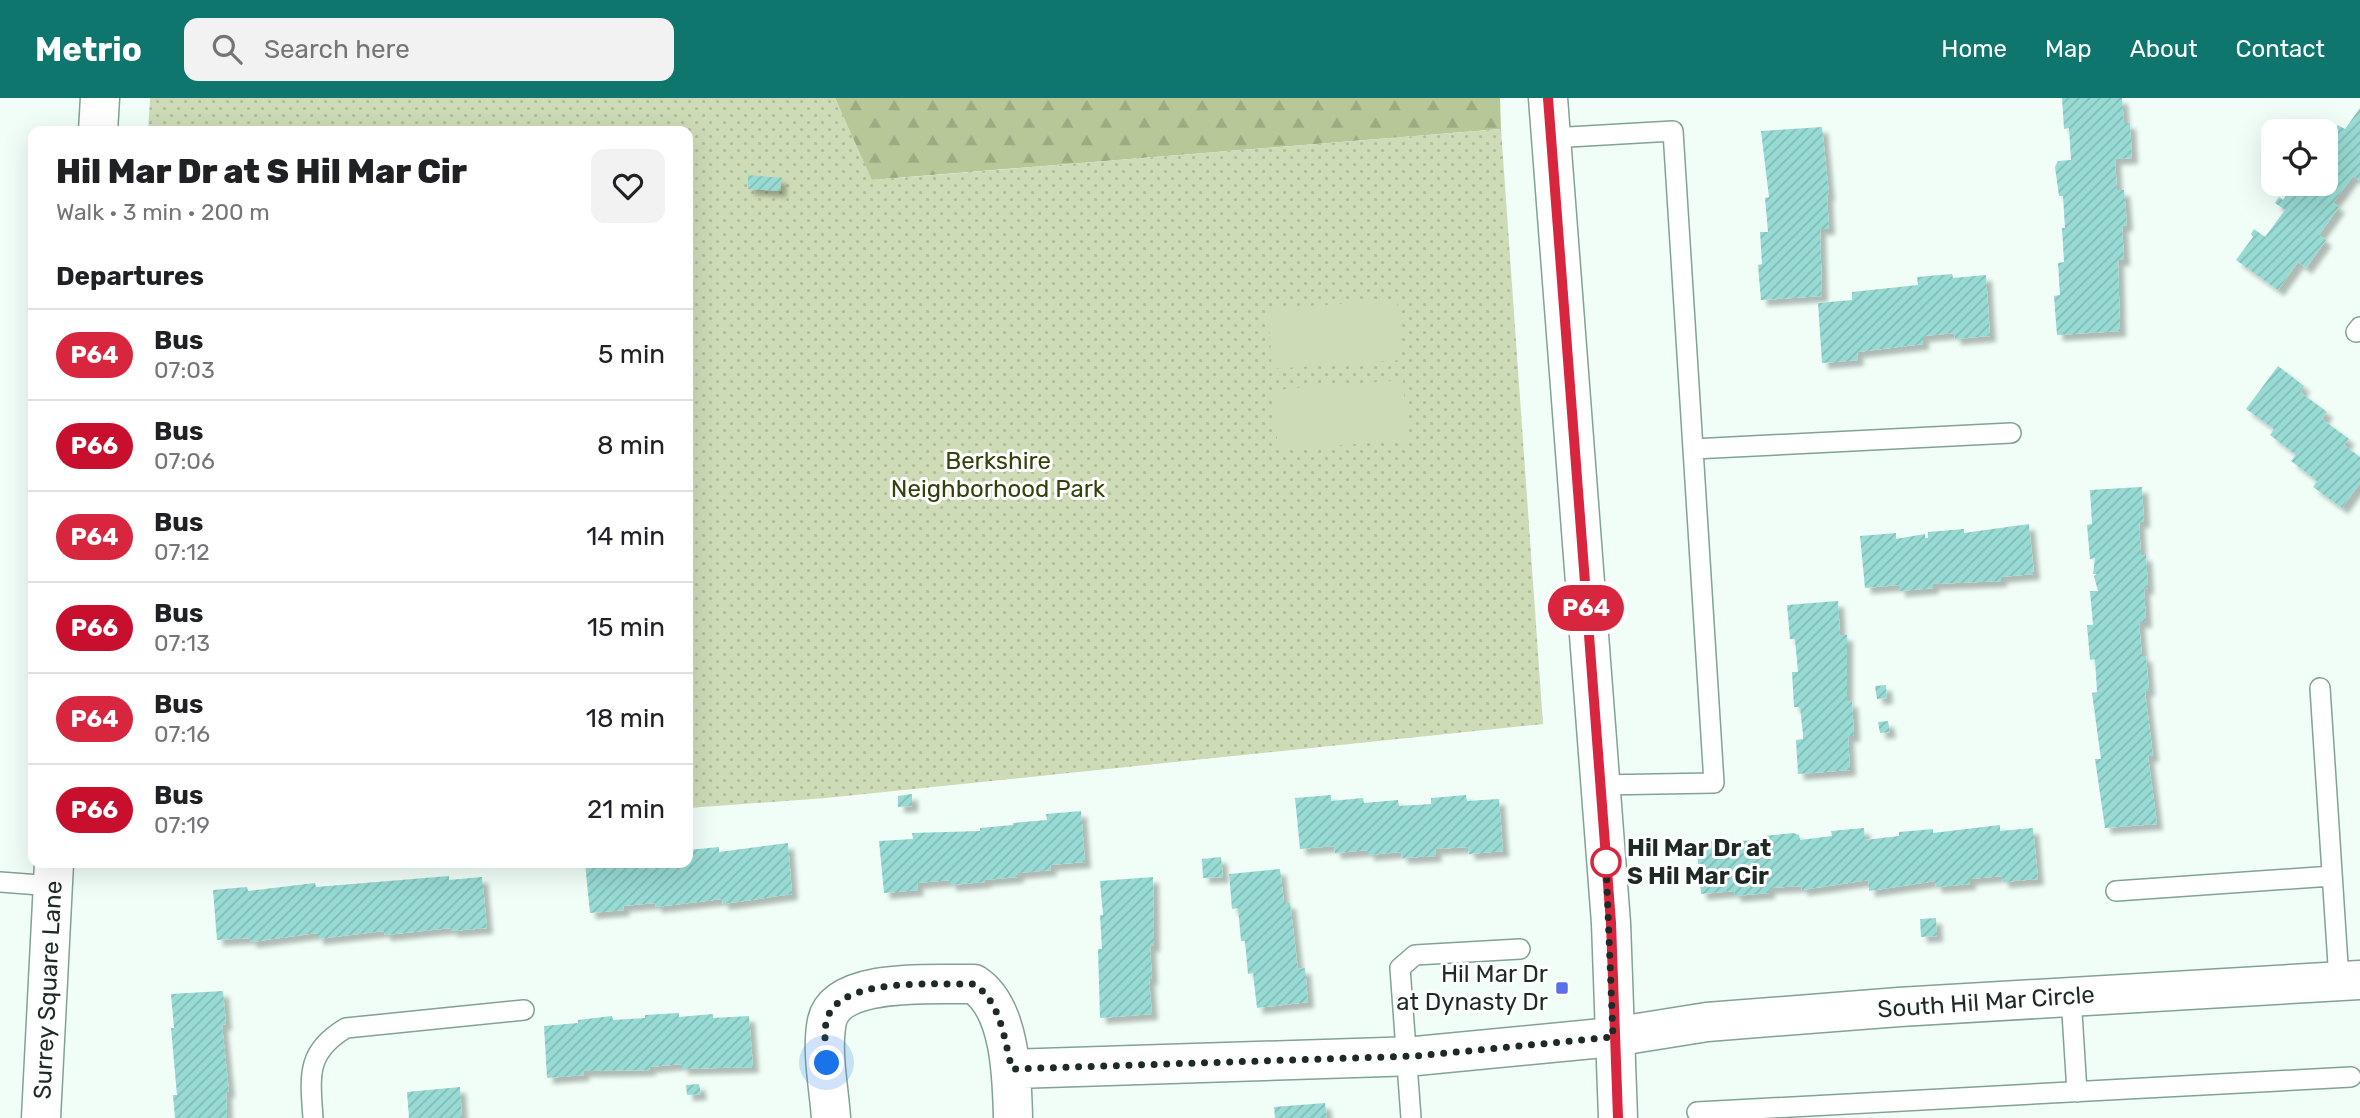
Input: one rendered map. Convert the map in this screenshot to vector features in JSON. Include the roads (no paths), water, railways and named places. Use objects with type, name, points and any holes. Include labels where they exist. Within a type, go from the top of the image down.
[{"type":"street","points":[[98,126],[100,98]]},
{"type":"street","points":[[1548,98],[1611,923],[1618,1118]]},
{"type":"street","name":"Surrey Square Lane","points":[[41,1118],[53,874]]},
{"type":"street","name":"South Hil Mar Circle","points":[[1012,1069],[1405,1056],[1613,1037],[1707,1022],[2350,980]]},
{"type":"street","points":[[831,1118],[825,1036],[827,1018],[836,1004],[850,994],[868,988],[974,984],[987,992],[999,1017],[1012,1069],[1013,1118]]},
{"type":"lane","points":[[1551,138],[1673,131],[1714,783],[1600,785]]},
{"type":"lane","points":[[1693,449],[2011,433]]},
{"type":"lane","points":[[2320,688],[2332,876],[2350,980]]},
{"type":"lane","points":[[0,882],[53,874]]},
{"type":"lane","points":[[2116,891],[2332,876]]},
{"type":"lane","points":[[1411,1118],[1400,968],[1415,955],[1520,950]]},
{"type":"lane","points":[[2071,997],[2077,1092]]},
{"type":"lane","points":[[313,1118],[312,1065],[326,1040],[346,1028],[524,1010]]},
{"type":"lane","points":[[1697,1112],[2351,1077]]},
{"type":"place","name":"Hil Mar Dr at S Hil Mar Cir","points":[[1606,862]]},
{"type":"place","name":"Hil Mar Dr at Dynasty Dr","points":[[1562,988]]},
{"type":"park label","name":"Berkshire Neighborhood Park","points":[[998,475]]}]
